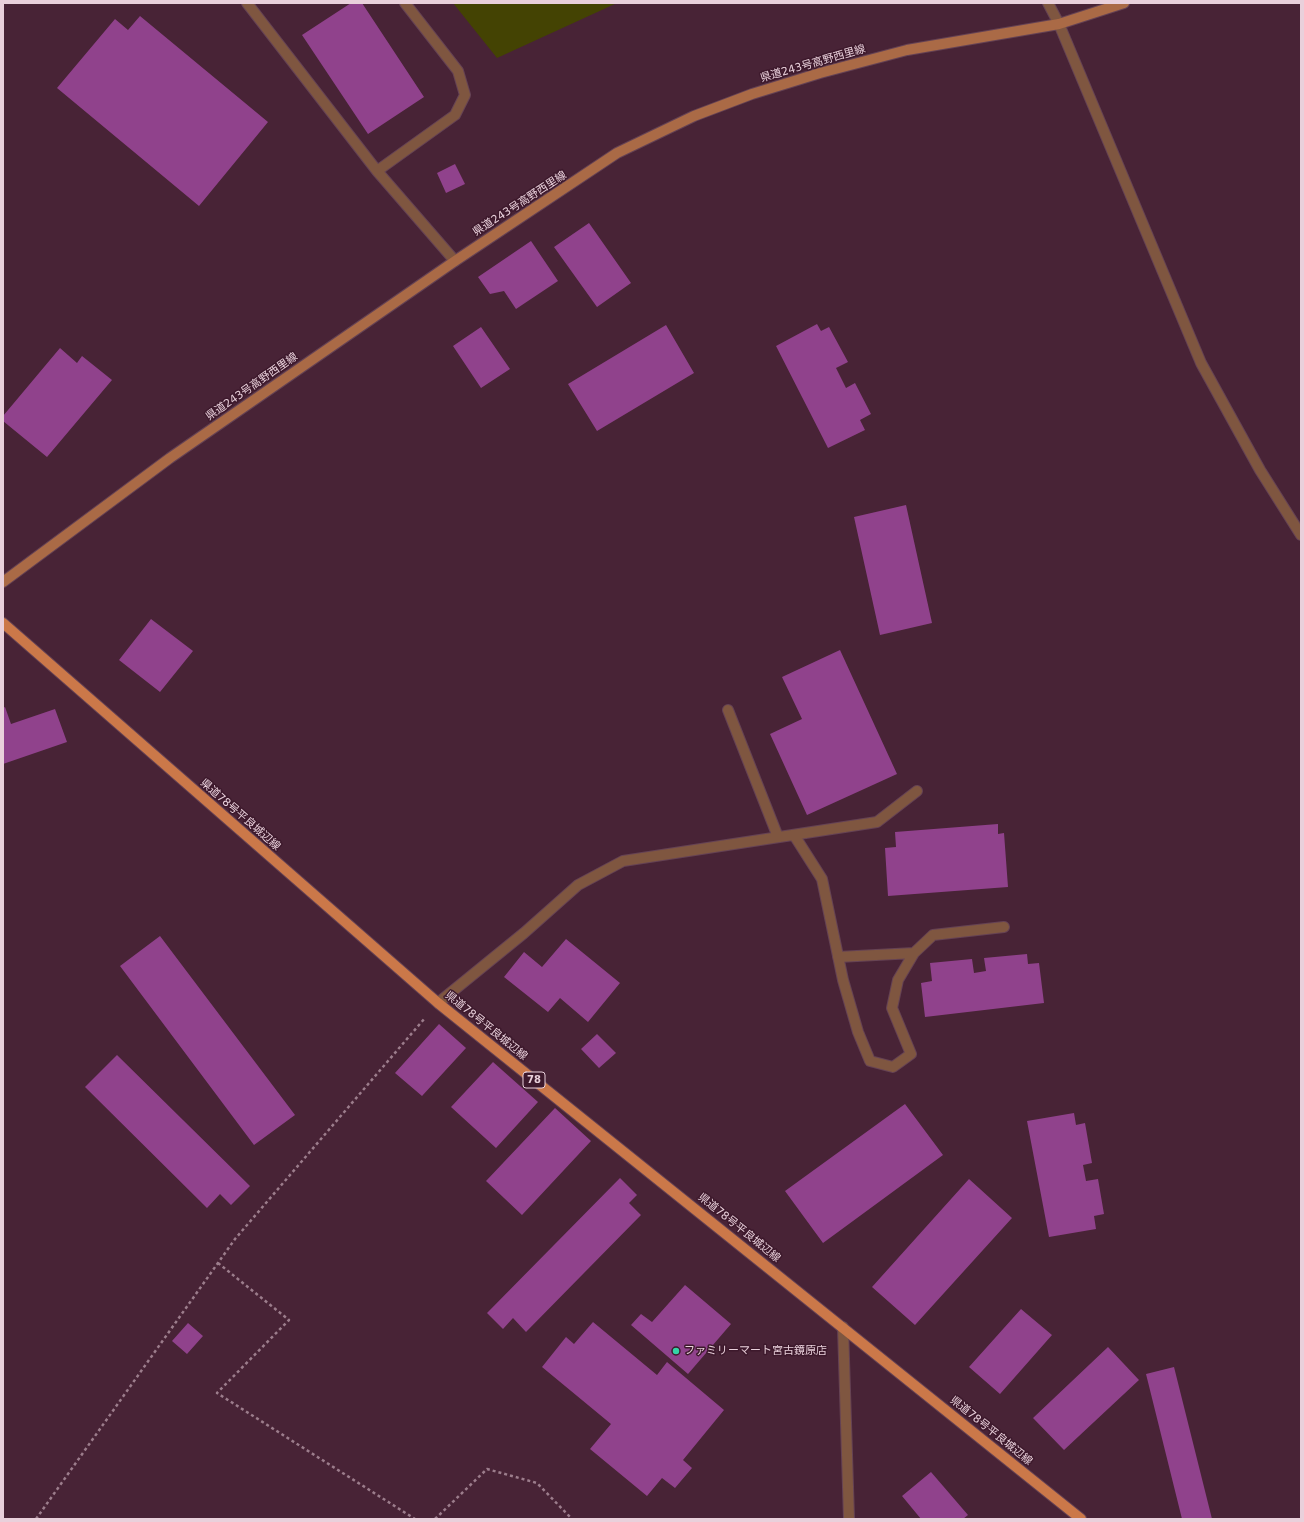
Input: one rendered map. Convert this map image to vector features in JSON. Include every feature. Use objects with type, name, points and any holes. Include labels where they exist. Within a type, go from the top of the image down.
[{"type":"main road","name":"県道243号高野西里線","points":[[3,582],[170,458],[455,261],[617,153],[694,116],[752,94],[820,73],[907,50],[1058,24],[1124,3]]},
{"type":"main road","name":"県道78号平良城辺線","points":[[3,623],[438,1003],[1080,1519]]},
{"type":"street","points":[[247,3],[377,171],[455,261]]},
{"type":"street","points":[[377,171],[454,115],[465,95],[458,71],[405,3]]},
{"type":"street","points":[[1048,3],[1201,363],[1260,470],[1301,536]]},
{"type":"street","points":[[728,710],[778,837]]},
{"type":"street","points":[[438,1003],[524,933],[578,885],[623,861],[877,822],[917,791]]},
{"type":"street","points":[[794,834],[822,879],[843,980],[858,1032],[870,1061],[893,1067],[911,1054],[892,1008],[898,980],[914,952],[933,935],[1004,927]]},
{"type":"street","points":[[838,957],[914,952]]},
{"type":"street","points":[[843,1327],[849,1519]]},
{"type":"path","points":[[36,1519],[235,1239],[438,1003]]},
{"type":"path","points":[[218,1263],[289,1320],[217,1393],[415,1519]]},
{"type":"path","points":[[436,1519],[487,1469],[537,1483],[572,1519]]},
{"type":"shaded area","points":[[453,3],[617,3],[497,58]]},
{"type":"building","points":[[351,3],[362,3],[424,97],[368,134],[302,35]]},
{"type":"building","points":[[140,16],[268,122],[199,206],[57,88],[115,19],[128,30]]},
{"type":"building","points":[[455,164],[465,184],[446,193],[437,173]]},
{"type":"building","points":[[589,223],[631,283],[597,307],[554,247]]},
{"type":"building","points":[[531,241],[558,281],[516,309],[504,291],[490,294],[478,277]]},
{"type":"building","points":[[817,324],[821,331],[829,327],[848,362],[836,368],[846,388],[855,383],[871,414],[860,420],[865,430],[828,448],[776,346]]},
{"type":"building","points":[[666,325],[694,373],[597,431],[568,384]]},
{"type":"building","points":[[481,327],[510,369],[481,388],[453,346]]},
{"type":"building","points":[[60,348],[77,363],[82,356],[112,380],[47,457],[3,421],[3,416]]},
{"type":"building","points":[[906,505],[932,623],[880,635],[854,517]]},
{"type":"building","points":[[151,619],[193,651],[160,692],[119,660]]},
{"type":"building","points":[[840,650],[897,774],[807,815],[770,734],[802,719],[782,677]]},
{"type":"building","points":[[5,707],[11,724],[55,709],[67,742],[3,764],[3,708]]},
{"type":"building","points":[[998,824],[998,834],[1004,833],[1008,887],[888,896],[885,848],[896,847],[895,832]]},
{"type":"building","points":[[160,936],[295,1115],[254,1145],[120,966]]},
{"type":"building","points":[[566,939],[620,983],[588,1022],[560,998],[548,1012],[504,977],[524,952],[542,967]]},
{"type":"building","points":[[1027,954],[1028,964],[1039,963],[1044,1003],[925,1017],[921,983],[932,981],[930,963],[972,959],[974,973],[986,971],[984,958]]},
{"type":"building","points":[[439,1024],[466,1048],[422,1096],[395,1073]]},
{"type":"building","points":[[597,1034],[616,1053],[599,1068],[581,1049]]},
{"type":"building","points":[[117,1055],[250,1186],[231,1205],[220,1194],[207,1208],[85,1087]]},
{"type":"building","points":[[493,1062],[538,1102],[496,1148],[451,1107]]},
{"type":"building","points":[[905,1104],[943,1155],[823,1243],[785,1191]]},
{"type":"building","points":[[555,1108],[591,1141],[522,1215],[486,1181]]},
{"type":"building","points":[[1074,1113],[1076,1125],[1085,1123],[1092,1163],[1083,1165],[1086,1181],[1098,1179],[1104,1214],[1094,1216],[1096,1229],[1049,1237],[1027,1121]]},
{"type":"building","points":[[620,1178],[637,1195],[629,1203],[641,1215],[526,1332],[513,1318],[503,1329],[487,1313]]},
{"type":"building","points":[[969,1179],[1012,1218],[915,1325],[872,1287]]},
{"type":"building","points":[[685,1285],[731,1324],[688,1374],[631,1325],[641,1314],[652,1322]]},
{"type":"building","points":[[1021,1309],[1052,1335],[1000,1394],[969,1367]]},
{"type":"building","points":[[593,1322],[657,1375],[667,1362],[724,1410],[683,1460],[692,1468],[675,1488],[662,1478],[647,1496],[590,1449],[611,1424],[542,1367],[566,1337],[574,1344]]},
{"type":"building","points":[[188,1323],[203,1336],[187,1354],[172,1341]]},
{"type":"building","points":[[1108,1347],[1139,1380],[1064,1450],[1033,1418]]},
{"type":"building","points":[[1174,1367],[1212,1519],[1182,1519],[1146,1374]]},
{"type":"building","points":[[931,1472],[968,1515],[963,1519],[921,1519],[902,1496]]},
{"type":"place","name":"ファミリーマート宮古鏡原店","points":[[676,1351]]}]
